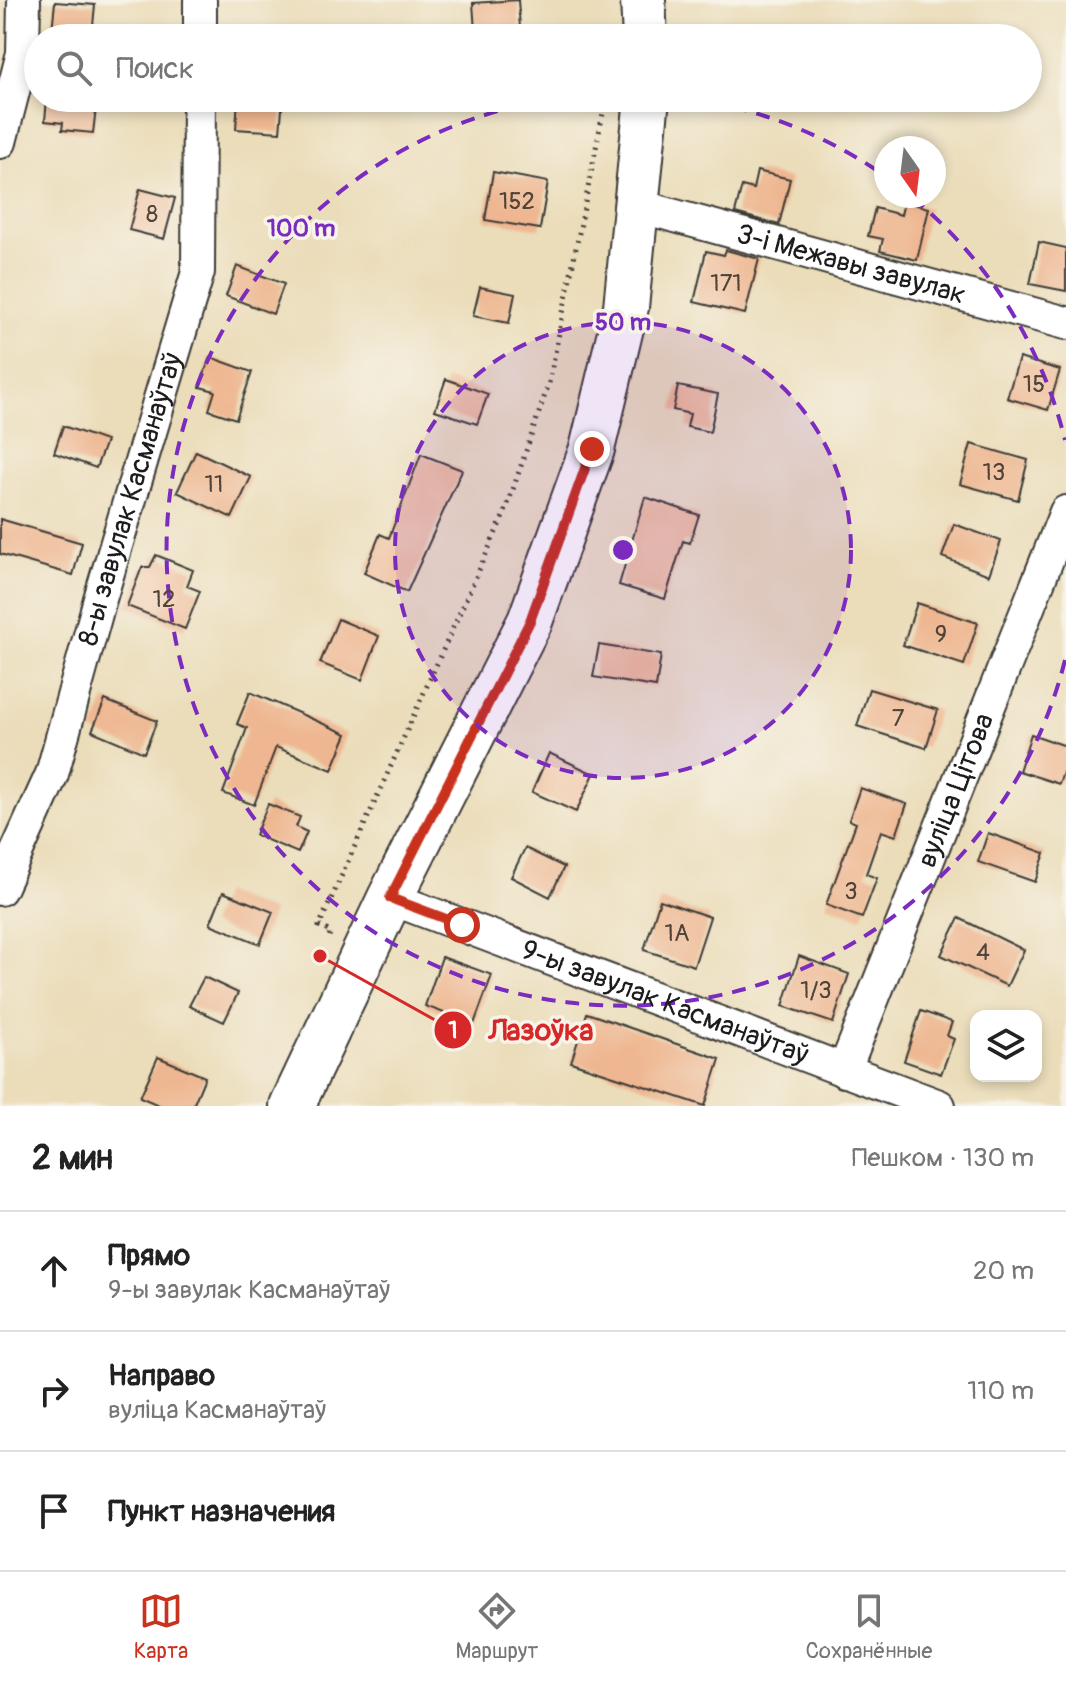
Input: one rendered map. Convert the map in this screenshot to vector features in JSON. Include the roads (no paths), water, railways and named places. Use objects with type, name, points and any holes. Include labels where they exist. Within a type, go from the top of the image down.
[{"type":"main road","points":[[643,0],[644,24]]},
{"type":"main road","points":[[292,1106],[390,898],[530,621],[592,449],[626,307],[645,112]]},
{"type":"street","points":[[0,142],[23,53],[24,0]]},
{"type":"street","points":[[200,0],[200,24]]},
{"type":"street","name":"8-ы завулак Касманаўтаў","points":[[0,889],[52,774],[100,599],[198,272],[199,112]]},
{"type":"street","name":"3-і Межавы завулак","points":[[635,205],[1066,323]]},
{"type":"street","name":"вуліца Цітова","points":[[844,1071],[1066,512]]},
{"type":"street","name":"9-ы завулак Касманаўтаў","points":[[390,898],[939,1106]]},
{"type":"place","name":"Лазоўка","points":[[320,956]]}]
